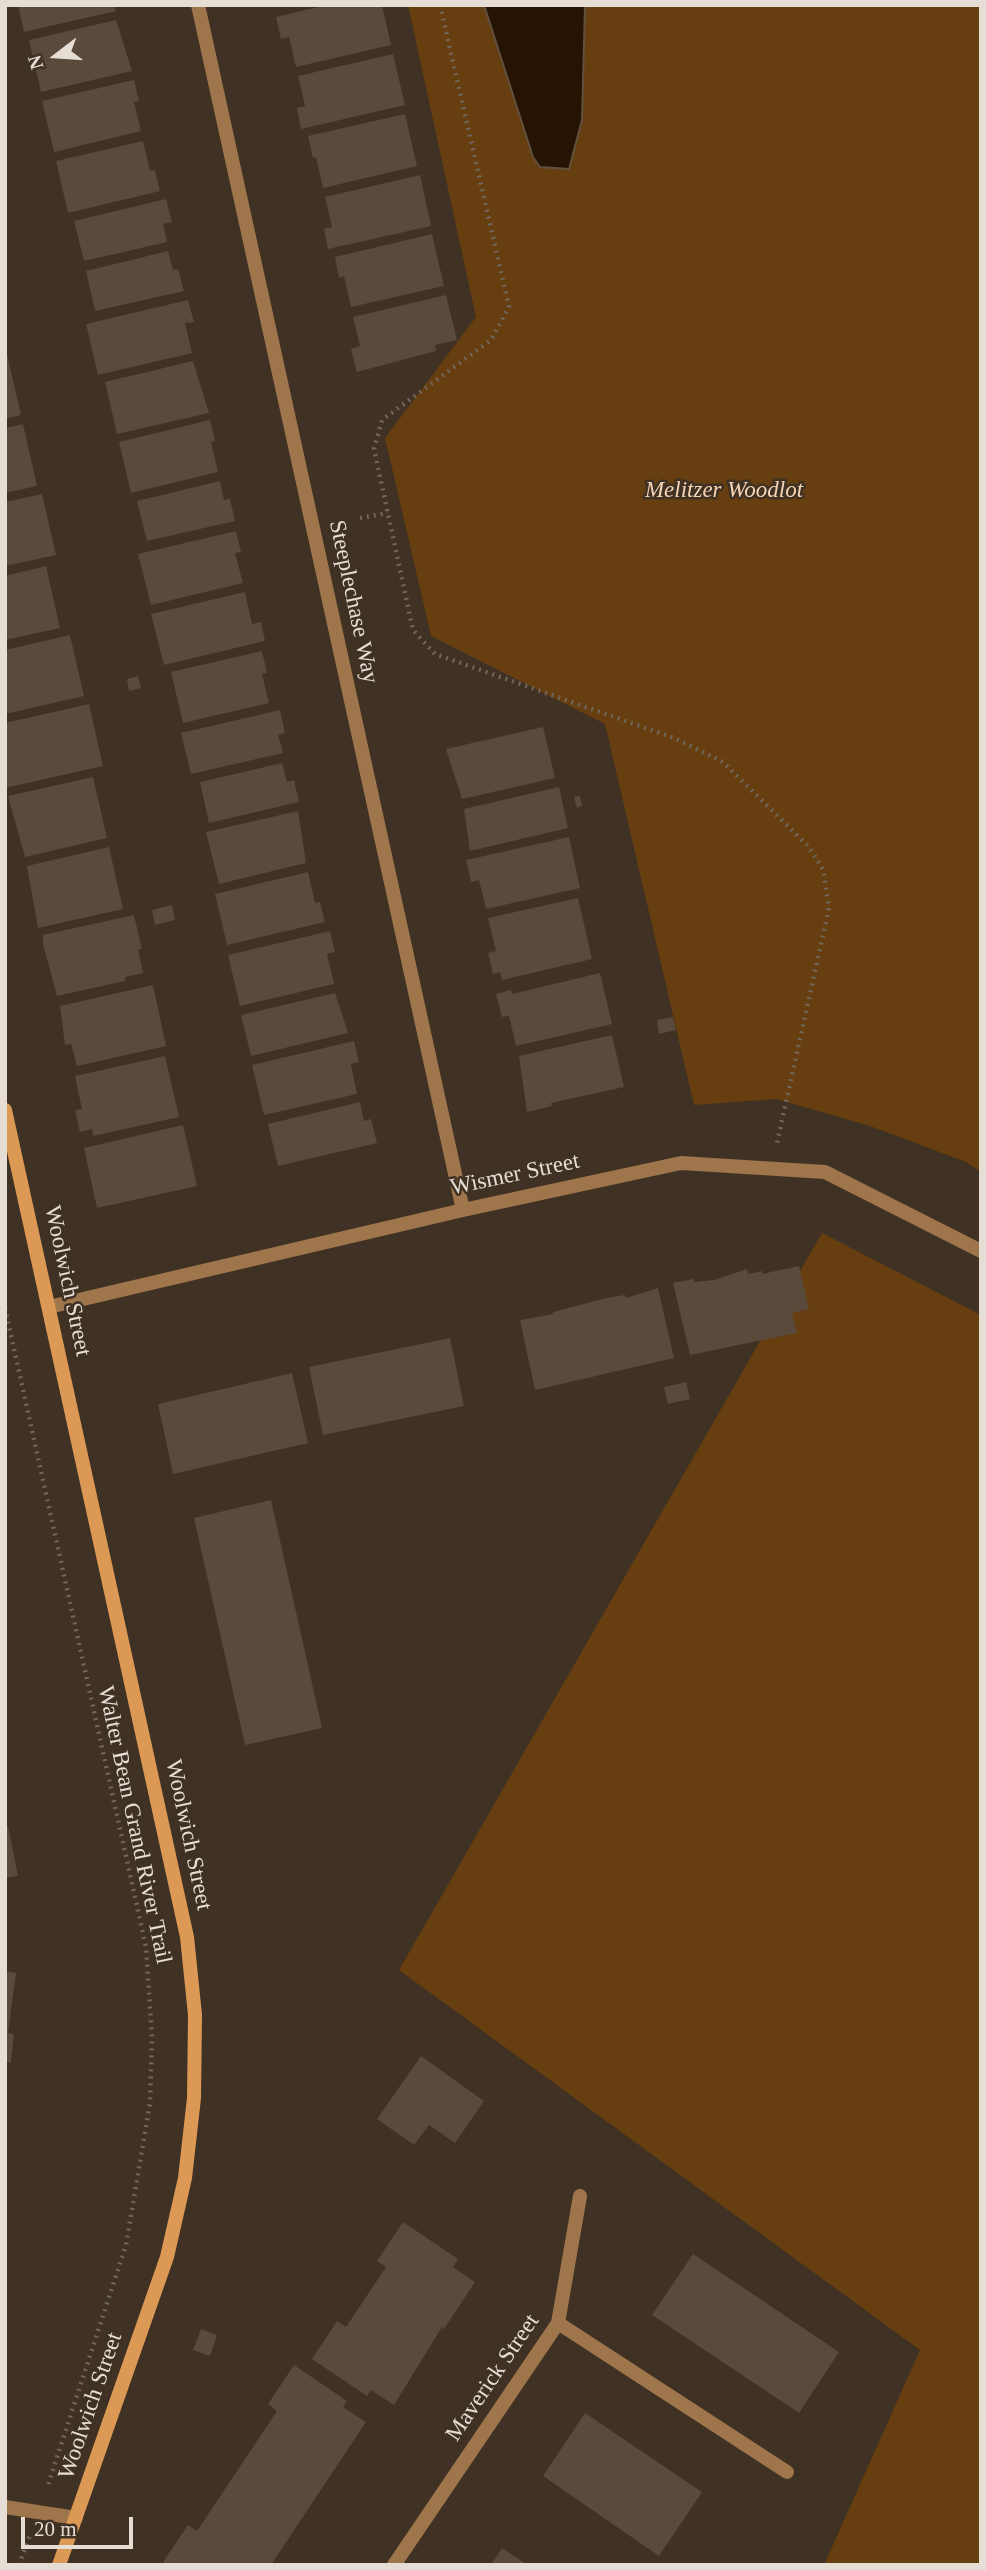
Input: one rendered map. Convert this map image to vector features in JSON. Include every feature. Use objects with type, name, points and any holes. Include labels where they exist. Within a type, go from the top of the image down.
[{"type":"street","name":"Steeplechase Way","points":[[198,5],[463,1209]]},
{"type":"street","name":"Woolwich Street","points":[[5,1110],[187,1937],[195,2015],[192,2111],[185,2178],[167,2257],[59,2565]]},
{"type":"street","name":"Wismer Street","points":[[49,1307],[463,1209],[681,1163],[825,1172],[981,1251]]},
{"type":"street","name":"Maverick Street","points":[[394,2565],[558,2323],[580,2196]]},
{"type":"street","points":[[558,2323],[787,2472]]},
{"type":"street","points":[[5,2507],[76,2518]]},
{"type":"path","points":[[440,5],[509,307],[491,340],[382,420],[374,449],[413,630],[435,654],[674,738],[723,762],[808,846],[823,869],[829,908],[771,1169]]},
{"type":"path","points":[[360,518],[388,513]]},
{"type":"path","name":"Walter Bean Grand River Trail","points":[[5,1308],[146,1947],[152,2037],[150,2103],[127,2245],[54,2470]]},
{"type":"green space","name":"Melitzer Woodlot","points":[[408,5],[981,5],[981,1172],[966,1162],[870,1126],[776,1099],[694,1105],[605,724],[431,636],[385,438],[476,317]]},
{"type":"green space","points":[[822,1233],[981,1315],[981,2565],[824,2565],[920,2350],[399,1970]]},
{"type":"shaded area","points":[[484,5],[585,5],[582,120],[569,169],[540,167],[533,157]]},
{"type":"building","points":[[18,5],[114,5],[116,11],[24,32]]},
{"type":"building","points":[[327,5],[382,5],[391,45],[296,67],[289,37],[281,39],[276,17]]},
{"type":"building","points":[[116,20],[132,71],[41,92],[29,40]]},
{"type":"building","points":[[393,54],[405,105],[301,129],[297,108],[305,106],[298,76]]},
{"type":"building","points":[[134,80],[139,101],[134,102],[141,131],[54,152],[42,101]]},
{"type":"building","points":[[405,114],[417,166],[323,188],[308,136]]},
{"type":"building","points":[[143,141],[150,171],[155,170],[160,191],[68,213],[56,161]]},
{"type":"building","points":[[420,175],[431,226],[328,249],[324,229],[332,227],[325,197]]},
{"type":"building","points":[[166,199],[172,222],[163,224],[167,242],[84,261],[74,221]]},
{"type":"building","points":[[432,234],[444,286],[351,307],[344,276],[339,278],[335,257]]},
{"type":"building","points":[[168,251],[173,270],[178,269],[184,291],[95,311],[86,271]]},
{"type":"building","points":[[446,295],[457,340],[435,345],[436,351],[357,372],[351,349],[360,346],[353,317]]},
{"type":"building","points":[[188,300],[194,322],[185,323],[192,353],[98,375],[86,324]]},
{"type":"building","points":[[7,354],[21,415],[5,419],[5,355]]},
{"type":"building","points":[[193,361],[209,413],[117,434],[105,382]]},
{"type":"building","points":[[210,420],[215,441],[211,442],[218,472],[131,493],[119,442]]},
{"type":"building","points":[[23,424],[37,486],[5,493],[5,428]]},
{"type":"building","points":[[220,481],[224,500],[230,499],[235,521],[147,541],[137,501]]},
{"type":"building","points":[[42,494],[56,555],[5,566],[5,502]]},
{"type":"building","points":[[236,531],[241,552],[235,553],[243,583],[151,605],[138,554]]},
{"type":"building","points":[[46,566],[60,628],[5,640],[5,576]]},
{"type":"building","points":[[245,592],[252,624],[261,622],[265,641],[164,665],[151,614]]},
{"type":"building","points":[[70,635],[84,696],[5,714],[5,650]]},
{"type":"building","points":[[262,651],[267,673],[262,674],[269,703],[183,723],[171,672]]},
{"type":"building","points":[[138,676],[141,688],[129,691],[127,679]]},
{"type":"building","points":[[89,704],[103,766],[5,788],[5,723]]},
{"type":"building","points":[[280,710],[285,733],[278,735],[283,753],[191,774],[181,733]]},
{"type":"building","points":[[543,727],[555,778],[462,799],[446,749]]},
{"type":"building","points":[[282,763],[287,782],[294,780],[299,802],[209,823],[200,782]]},
{"type":"building","points":[[93,777],[107,838],[25,857],[8,796]]},
{"type":"building","points":[[559,787],[568,828],[470,851],[464,809]]},
{"type":"building","points":[[580,796],[582,806],[577,808],[574,797]]},
{"type":"building","points":[[298,811],[306,863],[219,884],[206,832]]},
{"type":"building","points":[[569,837],[580,888],[486,909],[479,880],[471,882],[466,860]]},
{"type":"building","points":[[109,847],[123,909],[38,928],[27,866]]},
{"type":"building","points":[[308,872],[315,903],[320,902],[325,922],[227,945],[215,894]]},
{"type":"building","points":[[578,898],[592,959],[502,980],[500,972],[493,974],[488,953],[496,951],[488,918]]},
{"type":"building","points":[[172,905],[175,920],[155,925],[152,910]]},
{"type":"building","points":[[134,915],[142,949],[138,949],[143,973],[125,977],[125,981],[57,996],[43,935]]},
{"type":"building","points":[[330,931],[335,952],[327,954],[334,984],[240,1006],[228,955]]},
{"type":"building","points":[[600,973],[612,1024],[516,1046],[509,1016],[502,1017],[496,994],[511,990],[512,994]]},
{"type":"building","points":[[153,985],[166,1046],[77,1066],[71,1044],[65,1045],[60,1006]]},
{"type":"building","points":[[335,993],[348,1033],[251,1056],[241,1015]]},
{"type":"building","points":[[673,1017],[676,1030],[659,1034],[657,1020]]},
{"type":"building","points":[[612,1035],[624,1087],[551,1103],[552,1106],[527,1112],[519,1056]]},
{"type":"building","points":[[354,1041],[359,1062],[351,1064],[357,1094],[264,1115],[252,1065]]},
{"type":"building","points":[[165,1056],[179,1117],[93,1136],[92,1129],[80,1132],[75,1110],[82,1109],[75,1076]]},
{"type":"building","points":[[360,1102],[364,1121],[371,1119],[377,1143],[278,1166],[268,1124]]},
{"type":"building","points":[[183,1125],[197,1186],[97,1208],[84,1148]]},
{"type":"building","points":[[799,1266],[809,1309],[792,1313],[797,1333],[690,1355],[673,1283],[694,1279],[694,1282],[714,1280],[747,1269],[748,1274],[762,1271],[762,1274]]},
{"type":"building","points":[[658,1288],[674,1358],[535,1390],[520,1320],[553,1314],[606,1298],[625,1295],[626,1298]]},
{"type":"building","points":[[450,1338],[464,1406],[323,1435],[309,1367]]},
{"type":"building","points":[[292,1373],[308,1443],[173,1474],[158,1404]]},
{"type":"building","points":[[686,1382],[690,1399],[668,1404],[664,1387]]},
{"type":"building","points":[[271,1500],[322,1728],[245,1745],[194,1518]]},
{"type":"building","points":[[8,1826],[18,1876],[5,1878],[5,1827]]},
{"type":"building","points":[[5,1971],[16,1973],[8,2033],[14,2034],[11,2062],[5,2062]]},
{"type":"building","points":[[421,2056],[484,2101],[455,2143],[429,2125],[414,2145],[377,2119]]},
{"type":"building","points":[[403,2222],[458,2259],[453,2267],[475,2282],[444,2329],[442,2327],[394,2405],[371,2390],[367,2396],[312,2359],[337,2321],[346,2327],[386,2267],[377,2261]]},
{"type":"building","points":[[693,2254],[839,2352],[799,2413],[652,2315]]},
{"type":"building","points":[[201,2329],[217,2335],[210,2356],[193,2350]]},
{"type":"building","points":[[294,2365],[347,2401],[343,2407],[366,2422],[271,2565],[167,2565],[163,2562],[188,2525],[197,2531],[277,2411],[268,2404]]},
{"type":"building","points":[[585,2413],[702,2492],[659,2556],[543,2476]]},
{"type":"building","points":[[502,2548],[528,2565],[491,2565]]}]
